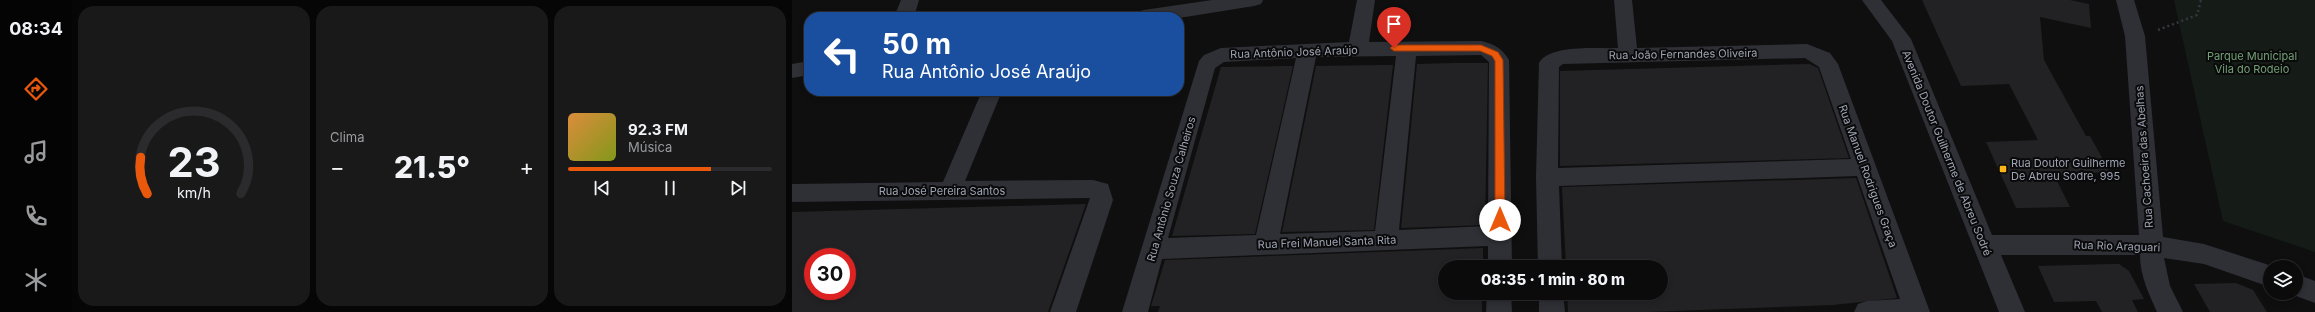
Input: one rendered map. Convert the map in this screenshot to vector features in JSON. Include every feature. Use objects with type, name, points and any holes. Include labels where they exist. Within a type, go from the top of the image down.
[{"type":"street","points":[[906,12],[910,0]]},
{"type":"street","points":[[1176,12],[1254,0]]},
{"type":"street","points":[[1358,49],[1366,0]]},
{"type":"street","points":[[1623,0],[1628,55]]},
{"type":"street","name":"Avenida Doutor Guilherme de Abreu Sodré","points":[[1871,0],[1901,39],[2012,312]]},
{"type":"street","name":"Rua Cachoeira das Abelhas","points":[[2125,0],[2134,36],[2150,206],[2150,245],[2152,265],[2158,286],[2170,312]]},
{"type":"street","points":[[1386,240],[1406,48]]},
{"type":"street","name":"Rua Antônio José Araújo","points":[[1206,66],[1211,60],[1221,55],[1308,50],[1481,48],[1490,50],[1499,60],[1500,236]]},
{"type":"street","points":[[1266,245],[1308,50]]},
{"type":"street","name":"Rua João Fernandes Oliveira","points":[[1547,177],[1549,63],[1560,57],[1807,51]]},
{"type":"street","name":"Rua Manuel Rodrigues Graça","points":[[1807,51],[1823,58],[1828,64],[1866,167],[1916,311]]},
{"type":"street","name":"Rua Antônio Souza Calheiros","points":[[1135,312],[1155,249],[1206,66]]},
{"type":"street","points":[[792,71],[804,69]]},
{"type":"street","points":[[950,191],[990,96]]},
{"type":"street","points":[[1550,260],[1547,177],[1866,167]]},
{"type":"street","name":"Rua José Pereira Santos","points":[[792,193],[1093,189],[1100,191],[1102,200],[1063,312]]},
{"type":"street","points":[[1500,236],[1500,260]]},
{"type":"street","name":"Rua Frei Manuel Santa Rita","points":[[1155,249],[1500,236]]},
{"type":"street","name":"Rua Rio Araguari","points":[[1985,245],[2150,245],[2204,254],[2263,274]]},
{"type":"street","points":[[2303,288],[2315,292]]},
{"type":"street","points":[[1499,300],[1499,312]]},
{"type":"street","points":[[1551,300],[1552,312]]},
{"type":"street","points":[[1867,312],[1916,311]]},
{"type":"path","points":[[2134,36],[2158,30],[2197,15],[2201,0]]},
{"type":"green space","name":"Parque Municipal Vila do Rodeio","points":[[2174,0],[2315,0],[2315,252],[2223,221]]},
{"type":"building","points":[[1922,0],[2070,0],[2089,4],[2091,28],[2040,17],[2044,60],[2086,136],[2090,136],[2110,172],[2054,175],[2070,207],[2016,208],[1986,142],[2038,140],[2009,84],[1961,86]]},
{"type":"building","points":[[1488,63],[1485,225],[1401,228],[1417,64]]},
{"type":"building","points":[[1809,64],[1818,68],[1849,158],[1560,166],[1560,71]]},
{"type":"building","points":[[1393,65],[1374,230],[1282,232],[1316,66]]},
{"type":"building","points":[[1293,66],[1255,234],[1172,236],[1221,67]]},
{"type":"building","points":[[1856,178],[1897,298],[1833,305],[1648,312],[1568,312],[1567,300],[1668,300],[1668,260],[1566,260],[1562,187]]},
{"type":"building","points":[[1086,204],[1048,312],[792,312],[792,212]]},
{"type":"building","points":[[1483,248],[1483,260],[1438,260],[1438,300],[1482,300],[1482,312],[1158,312],[1160,306],[1151,306],[1165,260]]},
{"type":"building","points":[[2119,264],[2129,271],[2144,299],[2132,300],[2138,312],[2102,312],[2096,301],[2054,302],[2038,266]]},
{"type":"building","points":[[2236,283],[2253,290],[2267,312],[2210,312],[2194,284]]},
{"type":"place","name":"Rua Doutor Guilherme De Abreu Sodre, 995","points":[[2003,169]]},
{"type":"route","points":[[1394,48],[1481,48],[1490,50],[1499,60],[1500,220]]}]
